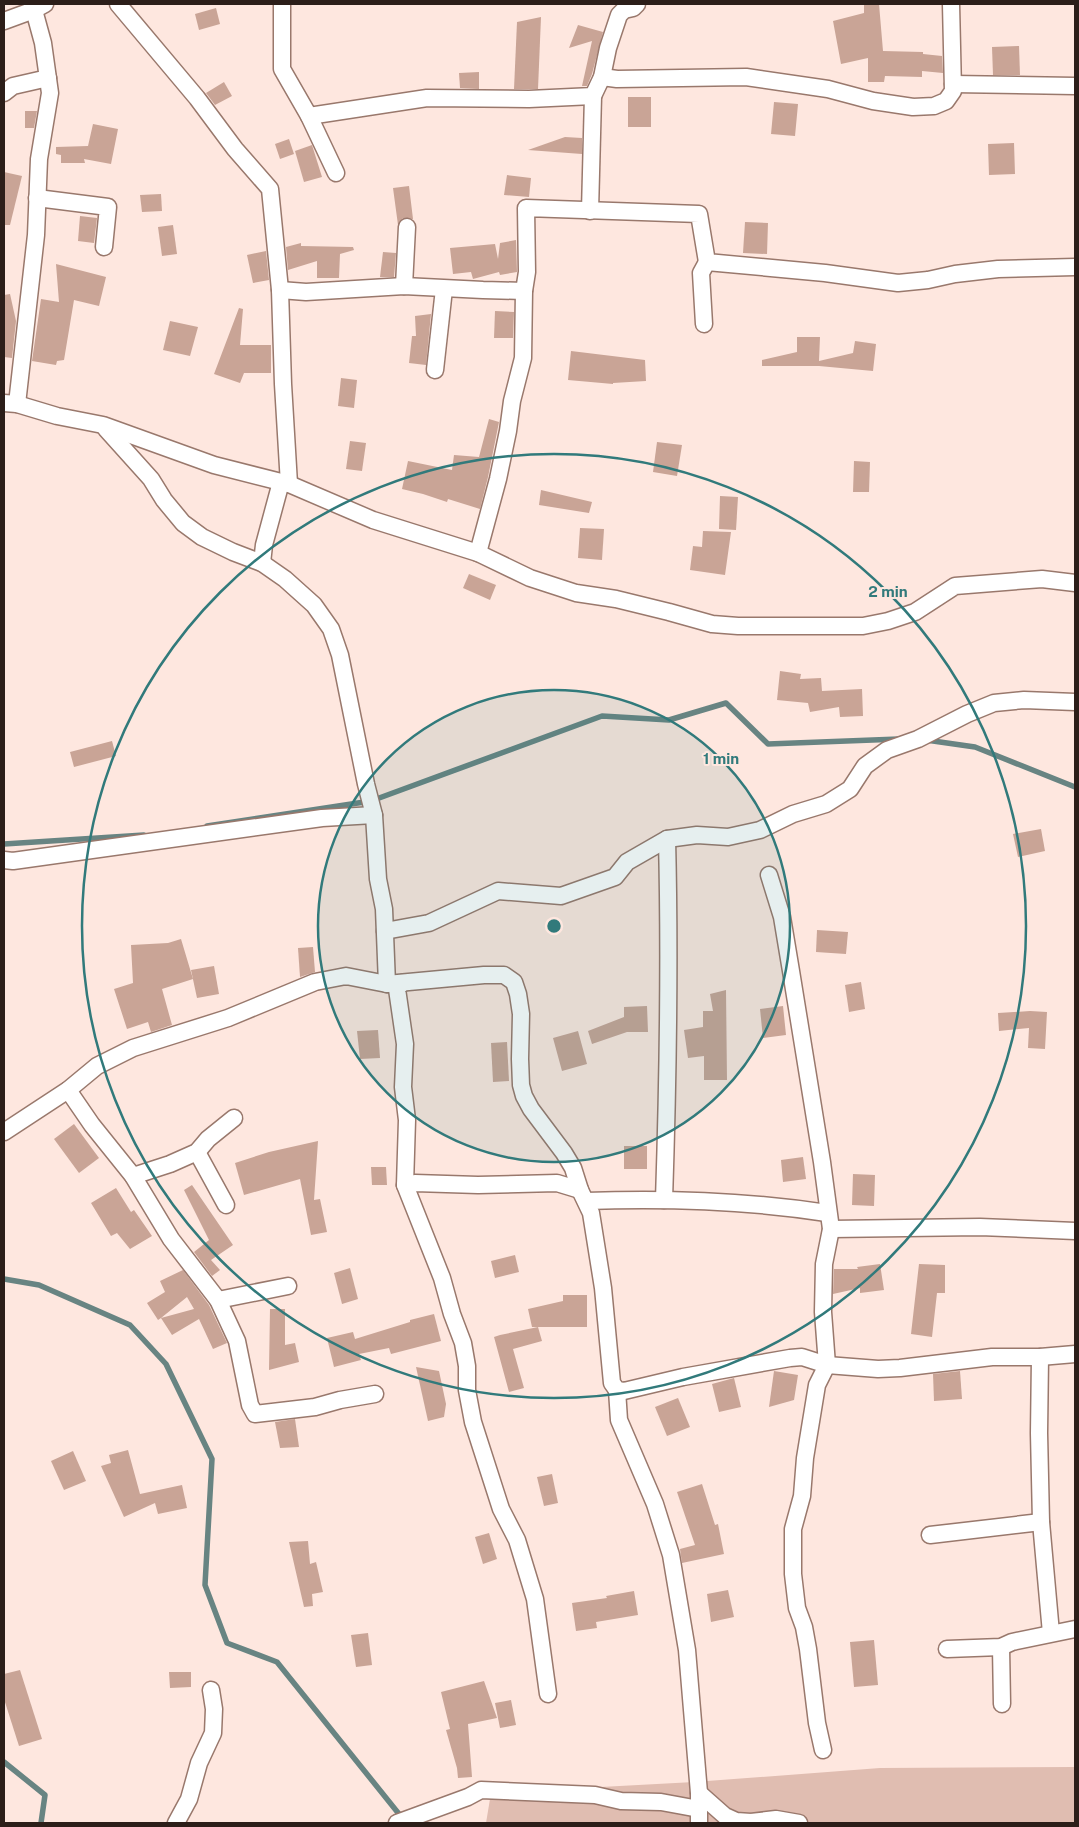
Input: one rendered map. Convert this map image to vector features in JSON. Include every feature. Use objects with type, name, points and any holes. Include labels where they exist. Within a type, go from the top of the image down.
[{"type":"street","points":[[118,4],[197,98],[235,149],[270,189],[280,290],[285,483],[264,545],[262,563]]},
{"type":"street","points":[[282,4],[282,68],[309,116],[336,173]]},
{"type":"street","points":[[590,211],[593,96],[602,77],[608,48],[619,15],[624,10],[633,8],[637,4]]},
{"type":"street","points":[[602,77],[617,79],[746,77],[828,89],[873,101],[913,107],[934,106],[946,101],[953,91],[951,4]]},
{"type":"street","points":[[4,21],[40,7],[50,93],[39,159],[36,235],[11,404],[103,426],[214,465],[285,483],[373,520],[478,553],[530,578],[576,593],[616,599],[712,624],[738,626],[863,626],[888,621],[915,612],[955,586],[1042,579],[1075,583]]},
{"type":"street","points":[[4,93],[13,86],[48,78]]},
{"type":"street","points":[[954,84],[1075,86]]},
{"type":"street","points":[[309,116],[427,98],[529,99],[593,96]]},
{"type":"street","points":[[37,198],[108,207],[104,247]]},
{"type":"street","points":[[478,553],[498,479],[512,401],[523,358],[524,290],[527,272],[526,208],[699,214],[707,262],[701,273],[704,324]]},
{"type":"street","points":[[404,286],[407,227]]},
{"type":"street","points":[[707,262],[825,273],[898,283],[998,269],[1075,267]]},
{"type":"street","points":[[280,290],[306,292],[404,286],[444,289],[524,290]]},
{"type":"street","points":[[435,370],[444,289]]},
{"type":"street","points":[[103,426],[151,478],[164,500],[182,522],[202,537],[262,563],[285,579],[314,604],[331,629],[340,655],[374,815],[378,879],[384,909],[385,932],[394,983],[397,989],[405,1044],[403,1087],[407,1120],[405,1185],[442,1278],[452,1314],[463,1343],[467,1366],[467,1390],[473,1422],[501,1508],[516,1540],[535,1599],[548,1694]]},
{"type":"street","points":[[385,932],[429,923],[498,891],[561,896],[615,877],[627,862],[668,839],[698,835],[728,837],[760,830],[793,814],[826,804],[850,789],[865,766],[887,750],[918,739],[967,714],[994,703],[1024,700],[1075,702]]},
{"type":"street","points":[[4,860],[13,861],[322,818],[374,815]]},
{"type":"street","points":[[664,1200],[670,943],[668,839]]},
{"type":"street","points":[[769,875],[782,917],[790,962],[822,1162],[829,1221],[824,1264],[823,1312],[827,1365],[817,1385],[805,1458],[802,1496],[793,1529],[793,1574],[797,1608],[804,1626],[817,1723],[823,1750]]},
{"type":"street","points":[[4,1132],[68,1090],[97,1066],[132,1048],[228,1018],[315,982],[346,976],[394,983],[484,975],[504,975],[514,982],[521,1014],[521,1085],[524,1096],[531,1109],[573,1168],[594,1227],[603,1288],[612,1383],[617,1390],[619,1420],[655,1504],[671,1555],[687,1650],[699,1793],[699,1816],[661,1802],[621,1801],[595,1795],[480,1790],[468,1797],[397,1823]]},
{"type":"street","points":[[68,1090],[92,1125],[133,1176],[171,1239],[218,1300],[237,1341],[250,1405],[254,1414],[315,1407],[340,1400],[375,1394]]},
{"type":"street","points":[[133,1176],[197,1152],[208,1139],[234,1118]]},
{"type":"street","points":[[197,1152],[226,1205]]},
{"type":"street","points":[[405,1185],[415,1183],[478,1185],[557,1183],[583,1195],[744,1204],[829,1221],[1075,1231]]},
{"type":"street","points":[[218,1300],[288,1286]]},
{"type":"street","points":[[617,1390],[624,1391],[683,1377],[802,1357],[827,1365],[878,1369],[992,1357],[1040,1357],[1075,1354]]},
{"type":"street","points":[[1040,1357],[1041,1522],[1051,1632]]},
{"type":"street","points":[[930,1535],[1041,1522]]},
{"type":"street","points":[[947,1649],[1001,1646],[1051,1632],[1075,1629]]},
{"type":"street","points":[[1001,1646],[1002,1704]]},
{"type":"street","points":[[176,1823],[189,1798],[199,1764],[213,1733],[214,1709],[211,1690]]},
{"type":"street","points":[[699,1793],[725,1816],[736,1821],[751,1822],[776,1819],[799,1823]]},
{"type":"shaded area","points":[[1075,1767],[1075,1823],[486,1823],[491,1793],[694,1782],[880,1768]]},
{"type":"building","points":[[864,4],[879,4],[883,51],[923,52],[923,54],[942,56],[943,73],[922,71],[922,77],[885,76],[884,82],[868,82],[868,58],[841,64],[833,21],[864,13]]},
{"type":"building","points":[[216,8],[220,24],[199,30],[195,14]]},
{"type":"building","points":[[541,17],[538,89],[514,89],[517,22]]},
{"type":"building","points":[[578,25],[603,32],[587,86],[582,86],[592,41],[569,48]]},
{"type":"building","points":[[1019,46],[1020,75],[993,75],[992,47]]},
{"type":"building","points":[[479,72],[479,89],[460,88],[459,73]]},
{"type":"building","points":[[224,82],[232,96],[215,105],[206,93]]},
{"type":"building","points":[[628,97],[651,97],[651,127],[628,127]]},
{"type":"building","points":[[774,102],[798,104],[795,136],[771,134]]},
{"type":"building","points":[[25,111],[37,111],[34,128],[25,128]]},
{"type":"building","points":[[93,124],[118,129],[111,164],[84,159],[85,163],[61,163],[61,155],[56,154],[56,147],[88,146]]},
{"type":"building","points":[[565,137],[582,138],[582,154],[528,150]]},
{"type":"building","points":[[289,139],[294,154],[280,159],[275,144]]},
{"type":"building","points":[[1014,143],[1015,174],[989,175],[988,144]]},
{"type":"building","points":[[312,145],[322,177],[304,182],[295,151]]},
{"type":"building","points":[[4,172],[22,176],[10,225],[4,225]]},
{"type":"building","points":[[507,175],[531,178],[529,197],[504,195]]},
{"type":"building","points":[[409,186],[413,219],[403,218],[398,225],[393,188]]},
{"type":"building","points":[[161,194],[162,211],[142,212],[140,195]]},
{"type":"building","points":[[80,216],[97,218],[94,243],[78,241]]},
{"type":"building","points":[[745,222],[768,223],[767,254],[743,253]]},
{"type":"building","points":[[173,225],[177,254],[162,256],[158,227]]},
{"type":"building","points":[[516,240],[517,272],[500,275],[499,272],[473,279],[471,272],[453,274],[450,248],[495,244],[498,259],[500,243]]},
{"type":"building","points":[[301,243],[301,246],[353,247],[354,250],[340,254],[339,278],[317,278],[317,261],[288,270],[286,247]]},
{"type":"building","points":[[266,251],[269,280],[253,283],[247,255]]},
{"type":"building","points":[[383,252],[396,253],[394,277],[380,277]]},
{"type":"building","points":[[56,264],[106,277],[99,306],[74,300],[64,360],[57,361],[56,365],[32,361],[41,299],[59,302]]},
{"type":"building","points":[[10,294],[16,321],[12,358],[4,357],[4,295]]},
{"type":"building","points":[[239,308],[243,309],[240,345],[271,345],[271,373],[244,373],[240,383],[214,374]]},
{"type":"building","points":[[495,311],[514,312],[513,338],[494,338]]},
{"type":"building","points":[[431,314],[426,365],[409,363],[412,336],[416,336],[415,316]]},
{"type":"building","points":[[170,321],[198,327],[190,356],[163,350]]},
{"type":"building","points":[[797,337],[820,337],[819,361],[853,353],[855,341],[876,344],[873,371],[819,366],[762,366],[762,360],[797,352]]},
{"type":"building","points":[[571,351],[645,360],[646,381],[613,384],[568,380]]},
{"type":"building","points":[[341,378],[357,380],[354,408],[338,406]]},
{"type":"building","points":[[489,419],[499,422],[480,509],[448,499],[447,502],[402,489],[408,461],[452,470],[454,455],[479,457]]},
{"type":"building","points":[[350,441],[366,443],[362,471],[346,469]]},
{"type":"building","points":[[657,442],[682,445],[677,476],[653,472]]},
{"type":"building","points":[[854,461],[870,462],[869,492],[853,492]]},
{"type":"building","points":[[541,490],[592,502],[589,513],[539,505]]},
{"type":"building","points":[[720,496],[738,497],[736,530],[719,529]]},
{"type":"building","points":[[580,528],[604,529],[602,560],[578,558]]},
{"type":"building","points":[[703,531],[731,532],[725,575],[690,570],[693,546],[702,547]]},
{"type":"building","points":[[469,574],[496,585],[490,600],[463,588]]},
{"type":"building","points":[[780,671],[801,674],[800,679],[821,678],[822,691],[862,689],[863,716],[840,717],[839,707],[810,712],[808,703],[777,700]]},
{"type":"building","points":[[112,741],[116,756],[74,767],[70,752]]},
{"type":"building","points":[[1041,829],[1045,851],[1018,857],[1013,834]]},
{"type":"building","points":[[817,930],[848,932],[846,954],[816,952]]},
{"type":"building","points":[[181,939],[193,979],[162,989],[172,1025],[151,1032],[148,1022],[127,1029],[114,989],[133,983],[131,945],[168,943]]},
{"type":"building","points":[[313,947],[315,972],[300,977],[298,948]]},
{"type":"building","points":[[214,966],[219,994],[197,998],[191,970]]},
{"type":"building","points":[[861,982],[865,1009],[849,1012],[845,985]]},
{"type":"building","points":[[726,990],[727,1080],[704,1080],[704,1056],[688,1058],[684,1030],[703,1027],[703,1011],[713,1011],[710,994]]},
{"type":"building","points":[[647,1006],[648,1032],[627,1032],[592,1044],[588,1031],[624,1017],[624,1007]]},
{"type":"building","points":[[783,1006],[786,1035],[763,1038],[760,1009]]},
{"type":"building","points":[[1047,1012],[1045,1049],[1028,1048],[1029,1028],[999,1031],[998,1013]]},
{"type":"building","points":[[378,1030],[380,1058],[360,1059],[357,1031]]},
{"type":"building","points":[[578,1031],[587,1064],[562,1071],[553,1038]]},
{"type":"building","points":[[507,1042],[509,1081],[493,1082],[491,1043]]},
{"type":"building","points":[[74,1124],[99,1158],[79,1173],[54,1139]]},
{"type":"building","points":[[318,1141],[314,1200],[320,1199],[327,1232],[311,1235],[300,1179],[244,1195],[235,1163],[269,1152]]},
{"type":"building","points":[[624,1146],[647,1146],[647,1169],[624,1169]]},
{"type":"building","points":[[803,1157],[806,1179],[783,1182],[781,1160]]},
{"type":"building","points":[[371,1167],[386,1167],[387,1185],[372,1185]]},
{"type":"building","points":[[853,1174],[875,1175],[874,1206],[852,1205]]},
{"type":"building","points":[[192,1185],[233,1245],[211,1260],[220,1270],[212,1276],[194,1252],[209,1240],[184,1190]]},
{"type":"building","points":[[116,1188],[131,1212],[134,1210],[152,1236],[130,1249],[117,1233],[111,1236],[91,1203]]},
{"type":"building","points":[[515,1255],[519,1272],[495,1278],[491,1261]]},
{"type":"building","points":[[880,1264],[884,1290],[860,1293],[860,1288],[833,1294],[834,1269],[858,1269],[857,1267]]},
{"type":"building","points":[[919,1264],[945,1265],[945,1293],[937,1293],[932,1337],[911,1334]]},
{"type":"building","points":[[350,1268],[358,1299],[342,1304],[334,1273]]},
{"type":"building","points":[[183,1270],[209,1305],[227,1343],[213,1349],[199,1319],[172,1335],[161,1318],[158,1320],[147,1303],[165,1292],[160,1281]],"holes":[[[187,1297],[194,1309],[161,1318]]]},
{"type":"building","points":[[563,1295],[587,1295],[587,1327],[532,1327],[528,1309],[563,1301]]},
{"type":"building","points":[[270,1309],[285,1309],[285,1345],[295,1343],[299,1362],[269,1370]]},
{"type":"building","points":[[434,1314],[441,1341],[391,1354],[389,1348],[359,1354],[361,1360],[334,1367],[327,1338],[353,1332],[355,1339],[410,1322],[410,1320]]},
{"type":"building","points":[[538,1327],[542,1341],[513,1349],[524,1388],[509,1392],[494,1337]]},
{"type":"building","points":[[416,1367],[439,1371],[446,1404],[444,1417],[428,1421]]},
{"type":"building","points":[[774,1371],[798,1375],[794,1400],[769,1407]]},
{"type":"building","points":[[960,1371],[962,1399],[934,1401],[933,1374]]},
{"type":"building","points":[[734,1378],[741,1407],[719,1412],[712,1384]]},
{"type":"building","points":[[678,1398],[690,1427],[667,1436],[655,1407]]},
{"type":"building","points":[[295,1419],[299,1447],[280,1448],[275,1422]]},
{"type":"building","points":[[128,1450],[140,1494],[182,1485],[187,1508],[158,1514],[155,1503],[124,1517],[101,1466],[111,1463],[109,1455]]},
{"type":"building","points":[[73,1451],[86,1481],[64,1490],[51,1461]]},
{"type":"building","points":[[552,1474],[558,1503],[544,1506],[537,1477]]},
{"type":"building","points":[[702,1484],[715,1525],[718,1524],[724,1554],[682,1563],[680,1549],[695,1545],[677,1492]]},
{"type":"building","points":[[489,1533],[497,1559],[483,1564],[475,1537]]},
{"type":"building","points":[[308,1541],[310,1564],[316,1562],[323,1592],[312,1594],[313,1606],[304,1607],[289,1542]]},
{"type":"building","points":[[728,1590],[734,1617],[711,1622],[707,1594]]},
{"type":"building","points":[[634,1591],[638,1615],[596,1622],[597,1628],[576,1631],[572,1603],[607,1598],[606,1596]]},
{"type":"building","points":[[368,1633],[372,1665],[356,1667],[351,1635]]},
{"type":"building","points":[[874,1640],[878,1685],[854,1687],[850,1642]]},
{"type":"building","points":[[20,1670],[42,1739],[19,1746],[4,1699],[4,1674]]},
{"type":"building","points":[[169,1672],[191,1672],[191,1687],[170,1688]]},
{"type":"building","points":[[484,1681],[497,1718],[468,1724],[472,1777],[458,1778],[446,1730],[450,1729],[441,1692]]},
{"type":"building","points":[[511,1700],[516,1725],[500,1728],[495,1703]]},
{"type":"waterway","points":[[207,826],[371,801],[602,716],[669,720],[726,703],[768,744],[899,739]]},
{"type":"waterway","points":[[926,740],[975,747],[1075,787]]},
{"type":"waterway","points":[[4,844],[144,835]]},
{"type":"waterway","points":[[4,1279],[39,1285],[130,1325],[166,1364],[212,1459],[205,1585],[227,1643],[277,1662],[403,1819]]},
{"type":"waterway","points":[[4,1762],[45,1795],[41,1823]]}]
